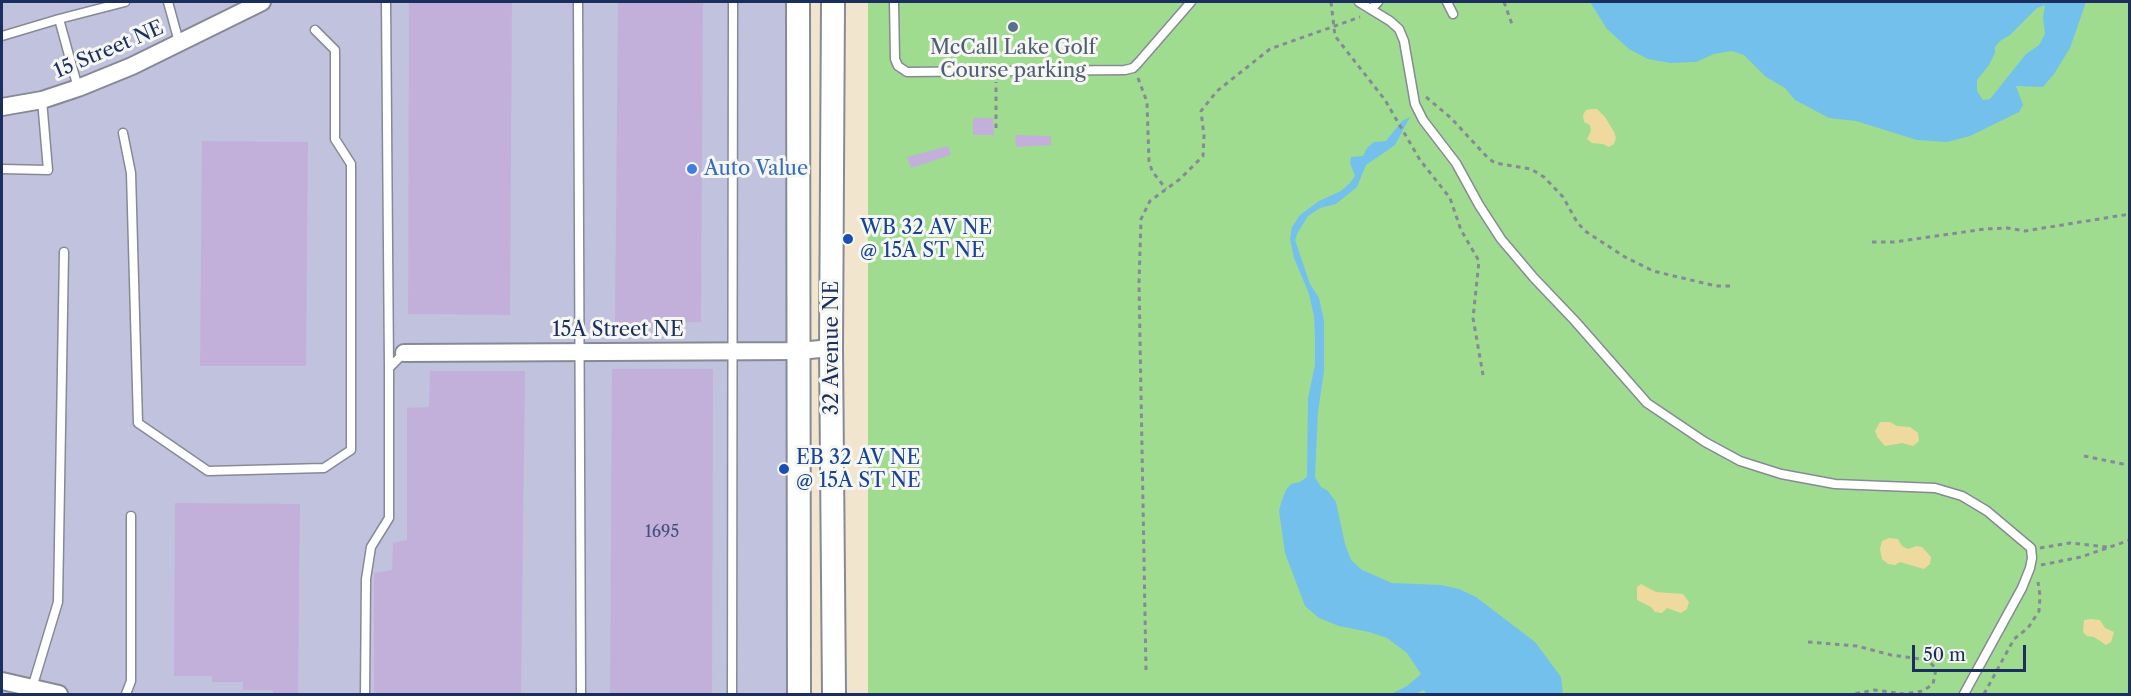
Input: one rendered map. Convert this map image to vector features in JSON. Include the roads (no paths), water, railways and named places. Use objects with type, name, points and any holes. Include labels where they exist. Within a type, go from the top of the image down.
[{"type":"main road","name":"32 Avenue NE","points":[[798,2],[799,694]]},
{"type":"main road","name":"32 Avenue NE","points":[[833,2],[831,348],[834,694]]},
{"type":"street","name":"15 Street NE","points":[[2,107],[42,100],[78,88],[132,66],[262,2]]},
{"type":"street","name":"15A Street NE","points":[[404,353],[799,351],[831,348]]},
{"type":"street","points":[[2,681],[59,694]]},
{"type":"lane","points":[[2,36],[125,2]]},
{"type":"lane","points":[[168,2],[179,42]]},
{"type":"lane","points":[[364,694],[366,579],[370,547],[388,518],[386,2]]},
{"type":"lane","points":[[578,2],[581,694]]},
{"type":"lane","points":[[732,694],[733,2]]},
{"type":"lane","points":[[894,2],[895,59],[898,66],[907,72],[1114,71],[1133,68],[1191,2]]},
{"type":"lane","points":[[1359,2],[1399,29],[1404,41],[1415,104],[1423,120],[1456,163],[1502,239],[1534,278],[1647,403],[1705,442],[1731,456],[1781,474],[1834,484],[1935,488],[1962,496],[1987,510],[2031,549],[2034,567],[1964,694]]},
{"type":"lane","points":[[1371,9],[1378,2]]},
{"type":"lane","points":[[1447,2],[1453,14]]},
{"type":"lane","points":[[59,19],[78,88]]},
{"type":"lane","points":[[123,133],[131,173],[138,423],[208,471],[324,468],[351,450],[351,164],[335,139],[335,50],[315,30]]},
{"type":"lane","points":[[2,169],[48,170],[42,100]]},
{"type":"lane","points":[[32,688],[58,602],[64,252]]},
{"type":"lane","points":[[389,368],[404,353]]},
{"type":"lane","points":[[126,694],[131,681],[131,516]]},
{"type":"water","points":[[1590,2],[2086,2],[2070,48],[2054,74],[2043,87],[2016,86],[2023,105],[2019,112],[1970,136],[1947,142],[1917,140],[1856,121],[1829,118],[1795,100],[1785,88],[1766,77],[1744,55],[1732,51],[1714,54],[1696,62],[1670,63],[1648,59],[1629,49],[1607,29]],"holes":[[[2045,5],[2043,17],[2045,34],[2039,45],[2026,54],[1990,99],[1983,100],[1977,91],[1977,80],[1989,65],[1995,53],[1995,47],[2037,8]]]},
{"type":"water","points":[[1410,117],[1395,145],[1366,165],[1357,187],[1336,204],[1320,208],[1308,216],[1295,240],[1310,284],[1319,298],[1324,321],[1324,371],[1318,412],[1315,477],[1321,487],[1328,491],[1336,502],[1345,544],[1351,560],[1362,570],[1392,583],[1441,585],[1459,589],[1476,597],[1535,642],[1561,677],[1563,694],[1426,694],[1424,690],[1415,694],[1391,694],[1407,686],[1421,674],[1407,653],[1387,638],[1339,626],[1319,618],[1305,606],[1285,553],[1279,511],[1286,490],[1291,484],[1307,477],[1308,398],[1315,365],[1314,316],[1309,294],[1294,258],[1290,239],[1292,227],[1300,215],[1319,201],[1341,191],[1350,183],[1355,176],[1350,163],[1351,157],[1363,156],[1374,142],[1386,141],[1402,121]]},
{"type":"place","name":"McCall Lake Golf Course parking","points":[[1013,27]]},
{"type":"place","name":"Auto Value","points":[[692,169]]},
{"type":"place","name":"WB 32 AV NE @ 15A ST NE","points":[[848,239]]},
{"type":"place","name":"EB 32 AV NE @ 15A ST NE","points":[[784,469]]}]
